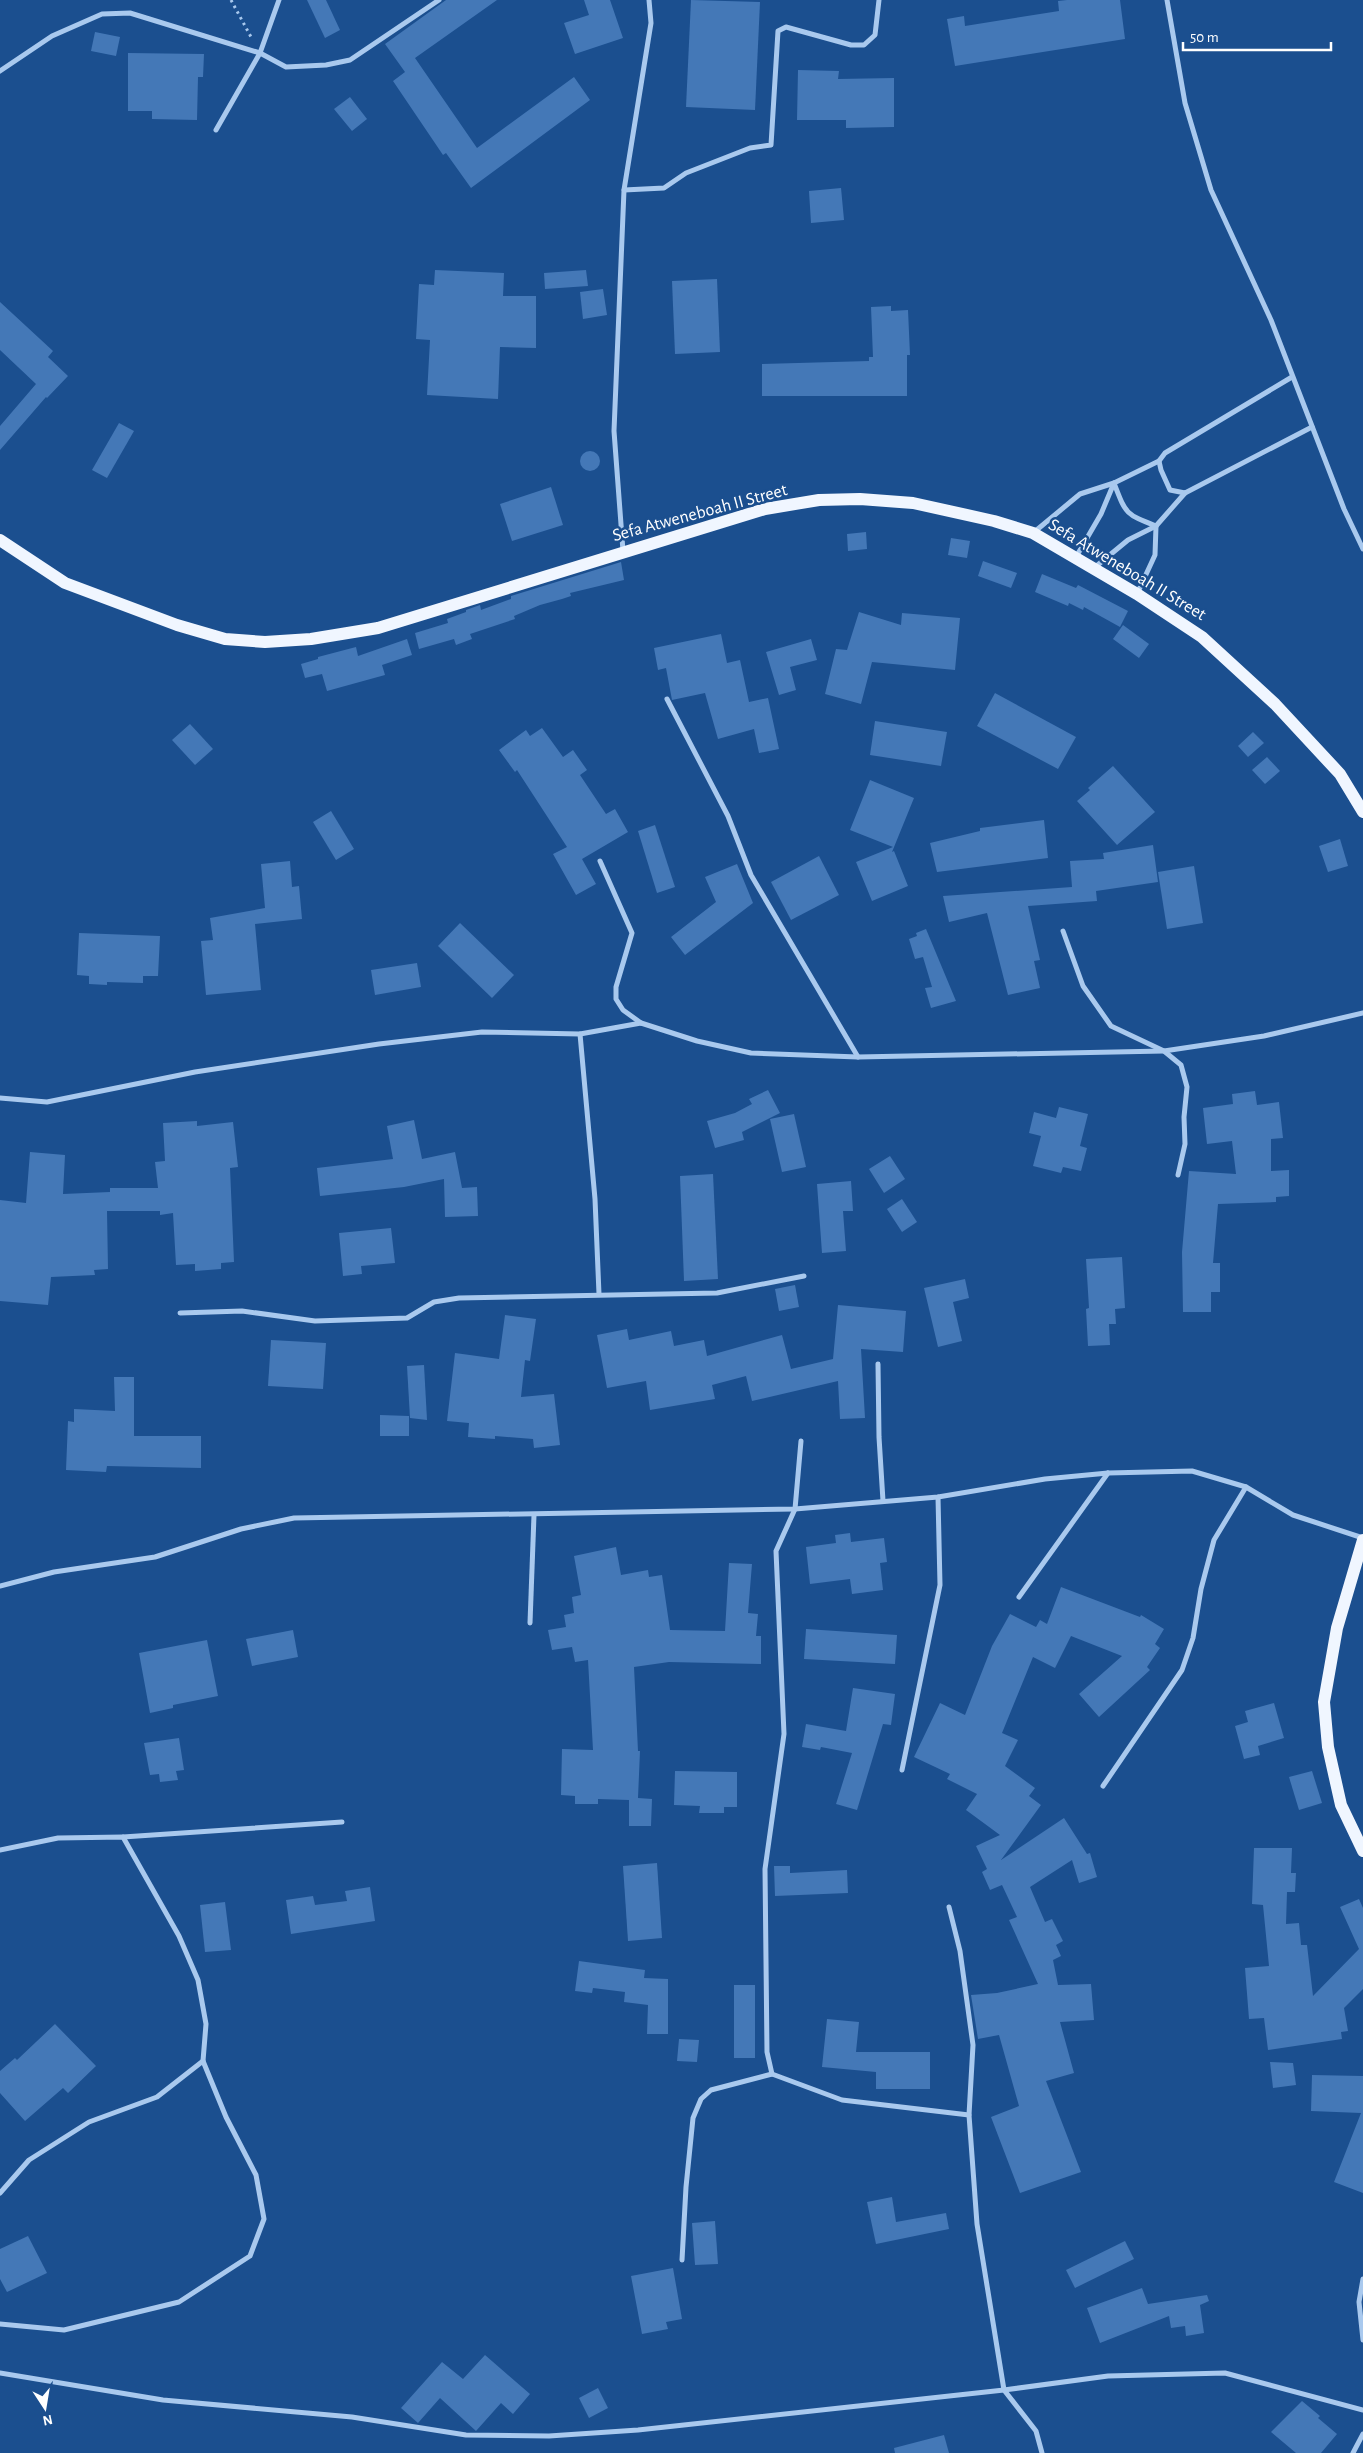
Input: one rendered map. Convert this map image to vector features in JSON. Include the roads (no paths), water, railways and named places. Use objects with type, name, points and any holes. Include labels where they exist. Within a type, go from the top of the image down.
[{"type":"main road","name":"Sefa Atweneboah II Street","points":[[0,540],[64,583],[177,626],[225,639],[265,642],[311,639],[378,628],[624,551],[765,510],[819,500],[860,498],[913,503],[994,521],[1033,533],[1137,594],[1202,637],[1275,704],[1340,774],[1363,812]]},
{"type":"main road","points":[[1363,1539],[1337,1628],[1324,1702],[1328,1747],[1341,1805],[1363,1851]]},
{"type":"street","points":[[216,130],[260,53],[279,0]]},
{"type":"street","points":[[1,70],[52,36],[102,14],[130,13],[260,53],[286,67],[326,65],[350,60],[439,0]]},
{"type":"street","points":[[624,551],[614,431],[624,190],[650,23],[649,0]]},
{"type":"street","points":[[624,190],[664,188],[686,173],[750,148],[771,145],[778,31],[786,27],[851,45],[864,45],[875,35],[879,0]]},
{"type":"street","points":[[1167,0],[1185,103],[1211,190],[1271,320],[1344,509],[1363,549]]},
{"type":"street","points":[[1033,533],[1080,494],[1114,483],[1159,461],[1165,453],[1292,377]]},
{"type":"street","points":[[1094,568],[1128,540],[1156,526],[1186,493],[1312,427]]},
{"type":"street","points":[[1159,461],[1170,490],[1186,493]]},
{"type":"street","points":[[1114,483],[1124,510],[1132,517],[1156,526]]},
{"type":"street","points":[[1076,558],[1101,514],[1114,483]]},
{"type":"street","points":[[1137,594],[1155,555],[1156,526]]},
{"type":"street","points":[[667,699],[728,816],[751,875],[858,1057]]},
{"type":"street","points":[[600,861],[632,932],[616,987],[616,999],[624,1010],[641,1023],[697,1041],[751,1053],[858,1057],[1164,1051],[1264,1036],[1363,1013]]},
{"type":"street","points":[[1063,931],[1083,986],[1111,1026],[1164,1051],[1181,1065],[1187,1087],[1184,1116],[1185,1144],[1178,1175]]},
{"type":"street","points":[[0,1098],[47,1102],[195,1072],[482,1032],[580,1034],[641,1023]]},
{"type":"street","points":[[580,1034],[596,1199],[600,1294]]},
{"type":"street","points":[[180,1314],[242,1312],[315,1320],[407,1318],[434,1302],[458,1298],[717,1293],[804,1276]]},
{"type":"street","points":[[878,1364],[878,1437],[883,1501]]},
{"type":"street","points":[[772,2074],[768,2052],[765,1869],[784,1734],[776,1551],[795,1508],[801,1441]]},
{"type":"street","points":[[0,1586],[54,1572],[156,1557],[241,1529],[294,1518],[420,1514],[534,1515],[795,1508],[938,1497],[1045,1480],[1108,1473],[1192,1471],[1246,1487],[1294,1515],[1363,1539]]},
{"type":"street","points":[[1019,1596],[1108,1473]]},
{"type":"street","points":[[1103,1786],[1182,1670],[1193,1638],[1201,1589],[1214,1540],[1246,1487]]},
{"type":"street","points":[[902,1770],[940,1585],[938,1497]]},
{"type":"street","points":[[530,1623],[534,1515]]},
{"type":"street","points":[[0,1850],[58,1838],[123,1837],[342,1822]]},
{"type":"street","points":[[0,2324],[64,2330],[179,2302],[250,2256],[264,2219],[256,2175],[226,2117],[203,2061],[206,2024],[198,1980],[179,1936],[123,1837]]},
{"type":"street","points":[[949,1907],[960,1951],[973,2044],[969,2114],[977,2224],[1004,2390],[1036,2431],[1042,2453]]},
{"type":"street","points":[[0,2193],[28,2160],[89,2122],[157,2097],[203,2061]]},
{"type":"street","points":[[682,2260],[686,2187],[693,2118],[701,2099],[712,2090],[772,2074],[842,2100],[969,2114]]},
{"type":"street","points":[[1363,2278],[1360,2302],[1363,2340]]},
{"type":"street","points":[[0,2373],[163,2400],[352,2417],[466,2435],[550,2436],[638,2430],[1004,2390],[1108,2376],[1224,2373],[1363,2410]]},
{"type":"street","points":[[1353,2453],[1363,2434]]}]
